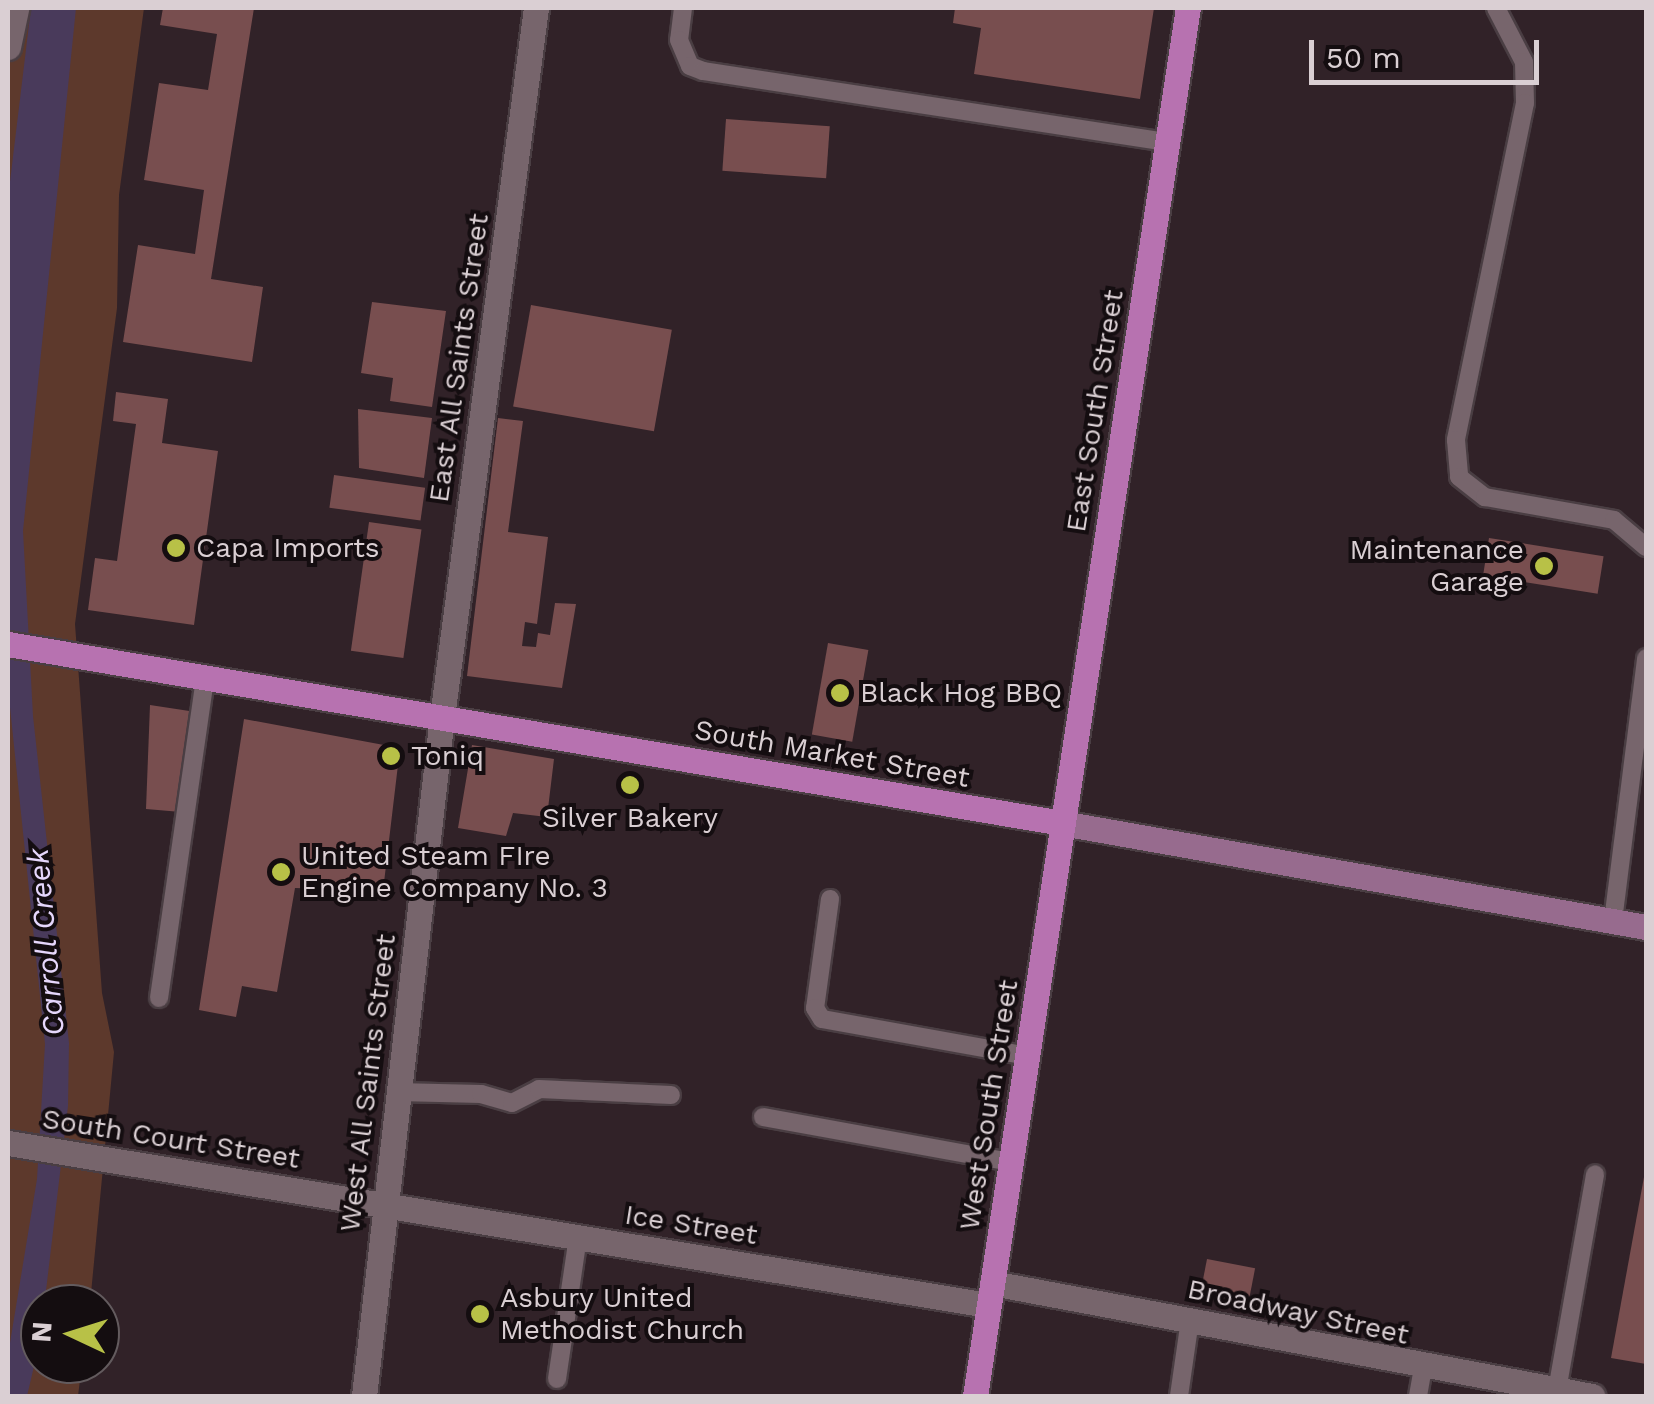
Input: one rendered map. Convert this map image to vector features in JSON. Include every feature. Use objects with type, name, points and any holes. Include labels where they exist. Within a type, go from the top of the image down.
[{"type":"main road","name":"East South Street","points":[[1062,823],[1188,8]]},
{"type":"main road","name":"South Market Street","points":[[8,644],[1646,926]]},
{"type":"main road","name":"West South Street","points":[[975,1396],[1062,823]]},
{"type":"street","points":[[8,48],[16,8]]},
{"type":"street","name":"East All Saints Street","points":[[442,717],[536,8]]},
{"type":"street","name":"West All Saints Street","points":[[364,1396],[383,1204],[442,717]]},
{"type":"street","name":"South Court Street","points":[[8,1143],[383,1204]]},
{"type":"street","name":"Ice Street","points":[[383,1204],[578,1236],[990,1294]]},
{"type":"street","name":"Broadway Street","points":[[990,1294],[1190,1320],[1424,1369],[1592,1396]]},
{"type":"lane","points":[[683,8],[679,40],[690,66],[703,71],[1167,142]]},
{"type":"lane","points":[[1496,8],[1524,62],[1525,103],[1456,440],[1459,477],[1485,497],[1614,520],[1646,542]]},
{"type":"lane","points":[[1613,921],[1646,658]]},
{"type":"lane","points":[[158,998],[205,677]]},
{"type":"lane","points":[[830,899],[815,1008],[822,1018],[1027,1056]]},
{"type":"lane","points":[[397,1092],[481,1094],[512,1102],[540,1089],[671,1096]]},
{"type":"lane","points":[[764,1116],[1010,1162]]},
{"type":"lane","points":[[1556,1393],[1595,1174]]},
{"type":"lane","points":[[557,1379],[578,1236]]},
{"type":"lane","points":[[1179,1396],[1190,1320]]},
{"type":"lane","points":[[1418,1396],[1424,1369]]},
{"type":"shaded area","points":[[8,8],[144,8],[119,195],[117,308],[75,624],[102,993],[114,1052],[92,1284],[20,1284],[20,1384],[80,1384],[78,1396],[8,1396]]},
{"type":"water","name":"Carroll Creek","points":[[31,8],[76,8],[23,531],[33,716],[69,1043],[68,1106],[47,1284],[20,1284],[20,1384],[30,1384],[27,1396],[8,1396],[8,1355],[37,1179],[45,1044],[8,688],[8,198]]},
{"type":"building","points":[[163,8],[254,8],[211,279],[263,287],[252,362],[123,342],[138,245],[195,254],[204,190],[144,180],[159,83],[208,90],[217,34],[160,25]]},
{"type":"building","points":[[955,8],[1154,8],[1140,99],[974,74],[981,28],[953,23]]},
{"type":"building","points":[[726,119],[830,126],[826,178],[722,171]]},
{"type":"building","points":[[372,302],[446,311],[432,407],[390,401],[393,378],[361,373]]},
{"type":"building","points":[[531,305],[672,330],[654,431],[513,406]]},
{"type":"building","points":[[116,392],[168,399],[162,443],[218,451],[194,625],[88,610],[95,558],[117,561],[136,424],[113,421]]},
{"type":"building","points":[[358,409],[432,418],[424,478],[359,468]]},
{"type":"building","points":[[498,418],[523,421],[508,532],[548,537],[537,624],[525,622],[522,646],[536,647],[538,633],[550,635],[555,603],[576,604],[562,688],[467,676]]},
{"type":"building","points":[[334,475],[425,488],[421,520],[329,508]]},
{"type":"building","points":[[369,522],[421,529],[403,658],[351,651]]},
{"type":"building","name":"Maintenance Garage","points":[[1489,538],[1604,556],[1598,594],[1483,576]]},
{"type":"building","name":"Black Hog BBQ","points":[[828,643],[868,650],[852,742],[812,735]]},
{"type":"building","points":[[150,705],[196,712],[181,812],[146,809]]},
{"type":"building","name":"United Steam FIre Engine Company No. 3","points":[[244,719],[400,748],[383,891],[295,888],[277,992],[242,986],[236,1017],[199,1010]]},
{"type":"building","points":[[472,745],[554,759],[547,817],[513,813],[506,836],[458,828]]},
{"type":"building","points":[[1646,1166],[1646,1364],[1611,1358]]},
{"type":"building","points":[[1207,1259],[1255,1268],[1249,1301],[1201,1291]]},
{"type":"place","name":"Capa Imports","points":[[176,548]]},
{"type":"place","name":"Maintenance Garage","points":[[1544,566]]},
{"type":"place","name":"Black Hog BBQ","points":[[840,693]]},
{"type":"place","name":"Toniq","points":[[391,756]]},
{"type":"place","name":"Silver Bakery","points":[[630,785]]},
{"type":"place","name":"United Steam FIre Engine Company No. 3","points":[[281,872]]},
{"type":"place","name":"Asbury United Methodist Church","points":[[480,1314]]}]
